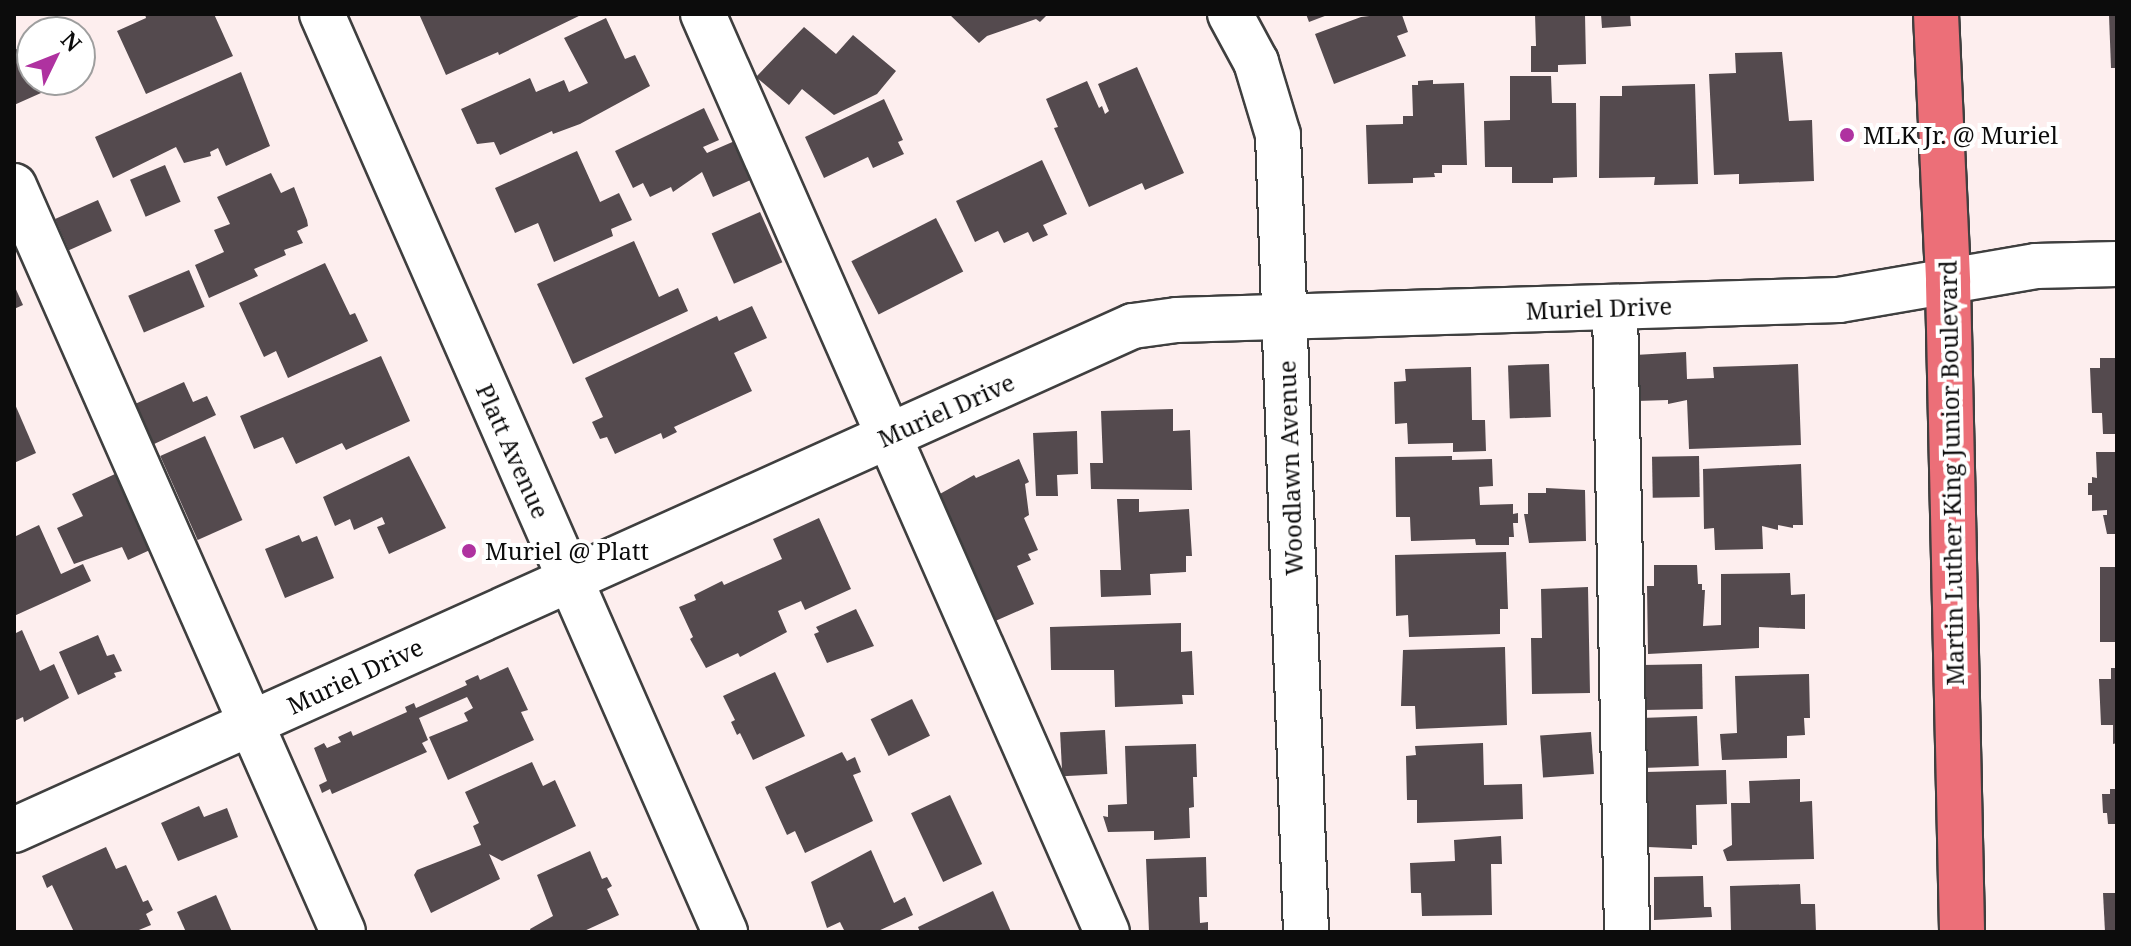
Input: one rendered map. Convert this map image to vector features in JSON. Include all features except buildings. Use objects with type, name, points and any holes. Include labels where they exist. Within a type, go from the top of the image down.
[{"type":"main road","name":"Martin Luther King Junior Boulevard","points":[[1936,14],[1948,283],[1962,932]]},
{"type":"street","name":"Platt Avenue","points":[[322,14],[725,932]]},
{"type":"street","points":[[703,14],[1107,932]]},
{"type":"street","name":"Woodlawn Avenue","points":[[1230,14],[1256,62],[1278,135],[1306,932]]},
{"type":"street","points":[[14,186],[343,932]]},
{"type":"street","name":"Muriel Drive","points":[[14,830],[1133,326],[1177,320],[1839,300],[2036,266],[2117,264]]},
{"type":"street","points":[[1615,308],[1627,932]]},
{"type":"place","name":"MLK Jr. @ Muriel","points":[[1847,135]]},
{"type":"place","name":"Muriel @ Platt","points":[[469,551]]}]
